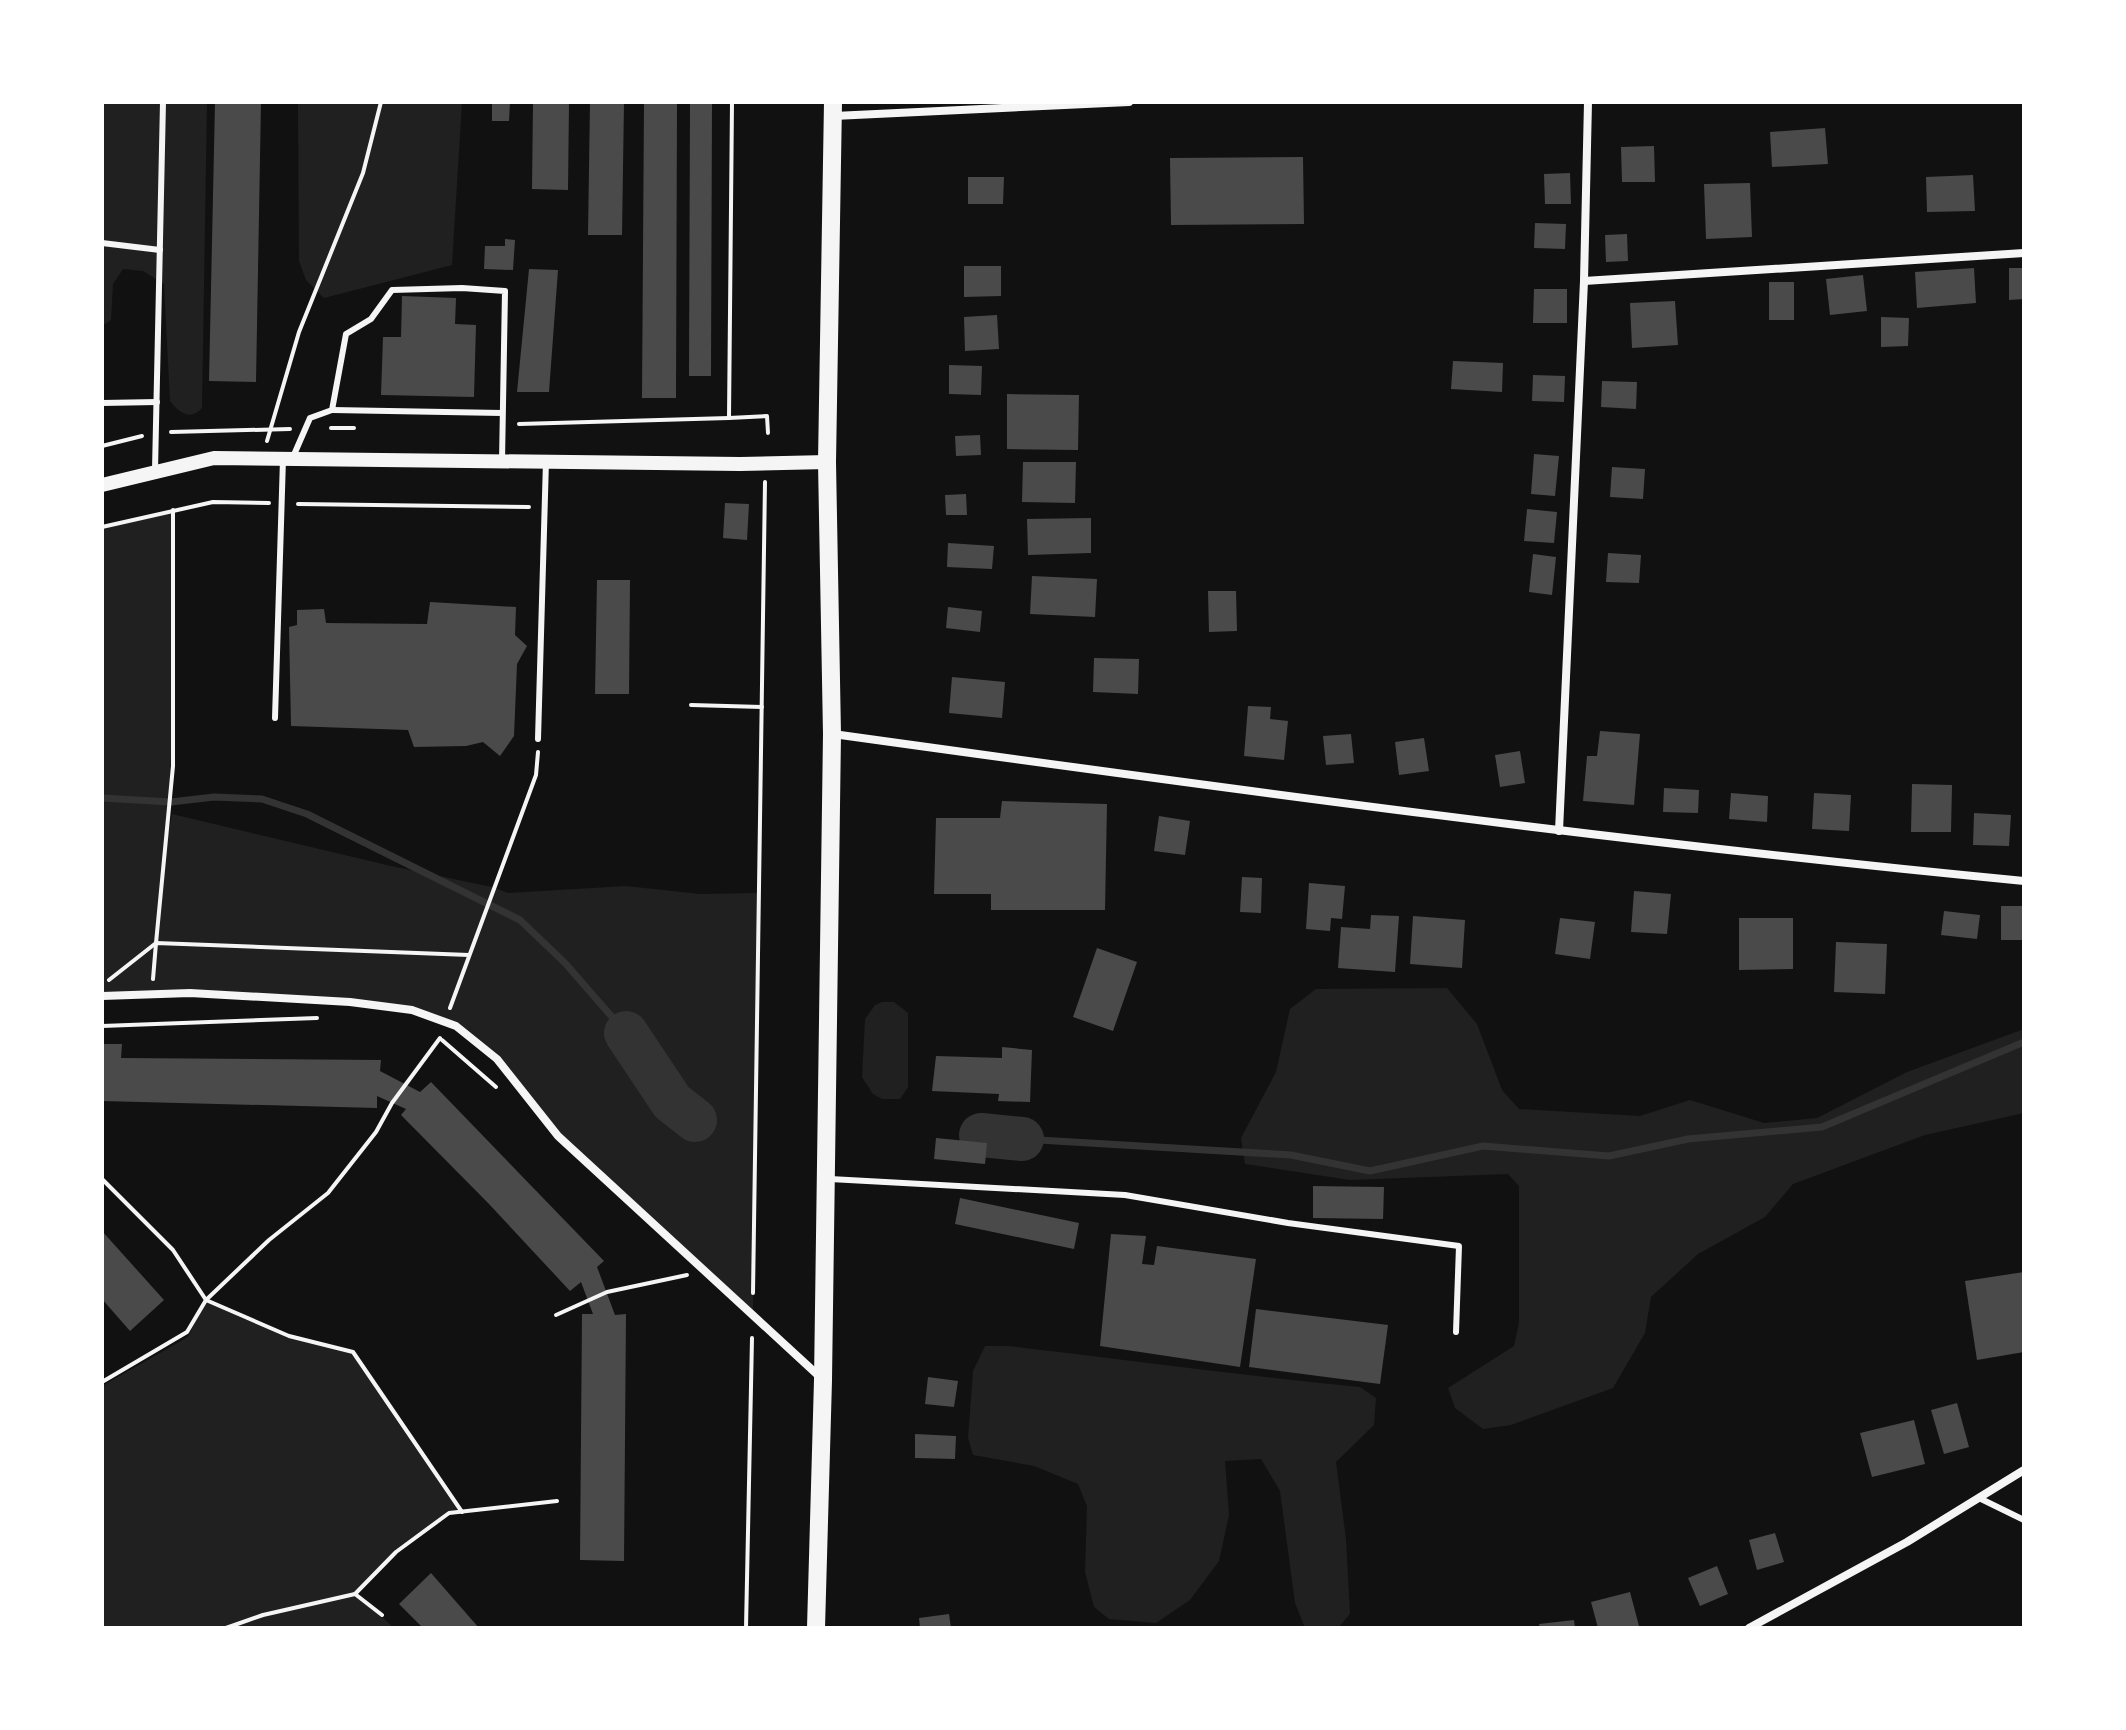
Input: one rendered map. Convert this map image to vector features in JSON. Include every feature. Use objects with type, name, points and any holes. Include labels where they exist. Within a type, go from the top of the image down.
[{"type":"main road","points":[[816,1628],[823,1380],[832,734],[827,462],[833,109]]},
{"type":"street","points":[[833,109],[1129,102]]},
{"type":"street","points":[[1559,831],[1584,281],[1588,102]]},
{"type":"street","points":[[1584,281],[2024,253]]},
{"type":"street","points":[[102,485],[214,458],[740,464],[827,462]]},
{"type":"street","points":[[832,734],[1559,831],[2024,881]]},
{"type":"street","points":[[102,996],[190,993],[350,1002],[412,1010],[456,1026],[497,1059],[558,1136],[823,1380]]},
{"type":"street","points":[[1749,1628],[1907,1542],[2024,1470]]},
{"type":"lane","points":[[155,472],[163,102]]},
{"type":"lane","points":[[102,243],[160,250]]},
{"type":"lane","points":[[332,410],[346,334],[371,319],[392,290],[462,288],[505,291],[502,461]]},
{"type":"lane","points":[[102,403],[157,402]]},
{"type":"lane","points":[[275,718],[281,504],[288,459],[310,418],[332,410],[502,413]]},
{"type":"lane","points":[[538,739],[546,461]]},
{"type":"lane","points":[[826,1179],[1125,1195],[1288,1223],[1459,1246],[1456,1332]]},
{"type":"lane","points":[[1979,1498],[2024,1520]]},
{"type":"path","points":[[262,459],[299,332],[363,173],[381,102]]},
{"type":"path","points":[[732,102],[729,418],[767,416],[768,433]]},
{"type":"path","points":[[102,446],[156,432]]},
{"type":"path","points":[[746,1628],[765,479]]},
{"type":"path","points":[[102,527],[213,502],[545,507]]},
{"type":"path","points":[[152,994],[172,788],[173,510]]},
{"type":"path","points":[[691,705],[762,707]]},
{"type":"path","points":[[449,1010],[536,775],[538,739]]},
{"type":"path","points":[[102,988],[113,974],[156,943],[469,955]]},
{"type":"path","points":[[102,1026],[323,1018]]},
{"type":"path","points":[[427,1033],[440,1038],[496,1087]]},
{"type":"path","points":[[102,1382],[187,1332],[206,1300],[269,1240],[328,1193],[376,1132],[392,1103],[440,1038]]},
{"type":"path","points":[[102,1179],[173,1250],[206,1300],[289,1336],[353,1352],[462,1512]]},
{"type":"path","points":[[556,1315],[607,1292],[690,1274],[679,1264]]},
{"type":"path","points":[[226,1628],[263,1615],[355,1594],[396,1552],[449,1513],[557,1501]]},
{"type":"path","points":[[355,1594],[382,1615]]},
{"type":"shaded area","points":[[102,102],[207,102],[202,408],[194,414],[181,412],[170,401],[164,284],[143,271],[123,269],[113,284],[111,320],[102,326]]},
{"type":"shaded area","points":[[298,102],[462,102],[452,265],[324,298],[306,280],[299,261]]},
{"type":"shaded area","points":[[173,510],[174,680],[168,835],[172,814],[508,893],[626,886],[700,894],[759,893],[753,1315],[558,1136],[497,1059],[468,1034],[412,1010],[350,1002],[152,994],[102,997],[102,527]]},
{"type":"shaded area","points":[[1447,988],[1477,1024],[1502,1090],[1519,1109],[1640,1116],[1690,1100],[1764,1123],[1817,1118],[1907,1072],[2024,1029],[2024,1113],[1925,1135],[1793,1184],[1765,1217],[1698,1254],[1651,1297],[1645,1333],[1613,1388],[1511,1425],[1483,1429],[1455,1408],[1448,1388],[1514,1346],[1519,1323],[1519,1186],[1508,1174],[1350,1180],[1245,1164],[1241,1138],[1276,1072],[1290,1009],[1316,989]]},
{"type":"shaded area","points":[[894,1002],[908,1013],[908,1087],[900,1099],[882,1099],[873,1094],[862,1077],[865,1019],[875,1005]]},
{"type":"shaded area","points":[[206,1300],[289,1336],[353,1352],[462,1512],[434,1523],[420,1533],[356,1593],[394,1628],[102,1628],[102,1386],[188,1337]]},
{"type":"shaded area","points":[[985,1346],[1008,1346],[1360,1387],[1376,1398],[1374,1425],[1336,1462],[1346,1539],[1350,1614],[1338,1628],[1305,1628],[1295,1603],[1280,1491],[1261,1459],[1225,1461],[1229,1515],[1219,1561],[1190,1600],[1156,1623],[1109,1619],[1094,1607],[1085,1572],[1087,1506],[1078,1484],[1034,1466],[973,1455],[968,1438],[973,1371]]},
{"type":"building","points":[[215,102],[261,102],[256,382],[209,381]]},
{"type":"building","points":[[492,102],[510,102],[509,121],[492,121]]},
{"type":"building","points":[[533,102],[569,102],[568,190],[532,189]]},
{"type":"building","points":[[590,102],[624,102],[622,235],[588,235]]},
{"type":"building","points":[[644,102],[677,102],[676,398],[642,398]]},
{"type":"building","points":[[690,102],[712,102],[711,376],[689,376]]},
{"type":"building","points":[[1825,128],[1828,164],[1772,167],[1770,132]]},
{"type":"building","points":[[1654,146],[1655,182],[1622,182],[1621,147]]},
{"type":"building","points":[[1303,157],[1304,224],[1171,225],[1170,158]]},
{"type":"building","points":[[1570,173],[1571,204],[1545,204],[1544,174]]},
{"type":"building","points":[[1973,175],[1975,211],[1927,212],[1926,177]]},
{"type":"building","points":[[968,177],[1004,177],[1003,204],[968,204]]},
{"type":"building","points":[[1750,183],[1752,237],[1706,239],[1704,184]]},
{"type":"building","points":[[1535,223],[1566,224],[1565,249],[1534,248]]},
{"type":"building","points":[[1627,234],[1628,261],[1606,262],[1605,235]]},
{"type":"building","points":[[505,239],[515,240],[513,270],[484,269],[485,246],[505,246]]},
{"type":"building","points":[[964,266],[1001,266],[1001,296],[964,297]]},
{"type":"building","points":[[1974,268],[1976,303],[1917,308],[1915,272]]},
{"type":"building","points":[[2009,268],[2024,268],[2024,299],[2009,300]]},
{"type":"building","points":[[529,269],[558,270],[549,392],[517,392]]},
{"type":"building","points":[[1863,275],[1867,311],[1830,315],[1826,279]]},
{"type":"building","points":[[1769,282],[1794,282],[1794,320],[1769,320]]},
{"type":"building","points":[[1534,289],[1567,289],[1567,323],[1533,323]]},
{"type":"building","points":[[402,296],[456,298],[455,324],[476,325],[474,397],[381,395],[383,337],[401,337]]},
{"type":"building","points":[[1675,301],[1678,345],[1632,348],[1630,303]]},
{"type":"building","points":[[997,315],[999,349],[965,351],[964,317]]},
{"type":"building","points":[[1881,317],[1909,318],[1908,346],[1881,347]]},
{"type":"building","points":[[1453,361],[1503,363],[1502,392],[1451,389]]},
{"type":"building","points":[[949,365],[982,366],[981,395],[949,394]]},
{"type":"building","points":[[1533,375],[1565,376],[1564,402],[1532,401]]},
{"type":"building","points":[[1602,381],[1637,382],[1636,409],[1601,407]]},
{"type":"building","points":[[1007,394],[1079,395],[1078,450],[1007,449]]},
{"type":"building","points":[[980,435],[981,455],[956,456],[955,436]]},
{"type":"building","points":[[1534,454],[1559,456],[1555,496],[1531,494]]},
{"type":"building","points":[[1023,462],[1076,462],[1075,503],[1022,502]]},
{"type":"building","points":[[1612,467],[1645,469],[1643,499],[1610,497]]},
{"type":"building","points":[[966,494],[967,515],[946,515],[945,495]]},
{"type":"building","points":[[725,503],[749,504],[747,540],[723,538]]},
{"type":"building","points":[[1527,509],[1557,512],[1554,543],[1524,541]]},
{"type":"building","points":[[1091,518],[1091,553],[1028,555],[1027,519]]},
{"type":"building","points":[[948,543],[994,546],[992,569],[947,567]]},
{"type":"building","points":[[1608,553],[1641,555],[1639,583],[1606,582]]},
{"type":"building","points":[[1533,554],[1556,557],[1552,595],[1529,592]]},
{"type":"building","points":[[1032,576],[1097,579],[1095,617],[1030,614]]},
{"type":"building","points":[[597,580],[630,580],[629,694],[595,694]]},
{"type":"building","points":[[1208,591],[1236,591],[1237,631],[1209,632]]},
{"type":"building","points":[[430,602],[516,607],[515,635],[527,646],[517,664],[514,736],[500,756],[483,742],[466,746],[414,747],[408,730],[291,726],[289,627],[297,625],[297,610],[324,609],[326,623],[427,624]]},
{"type":"building","points":[[948,607],[982,611],[980,632],[946,628]]},
{"type":"building","points":[[1094,658],[1139,659],[1138,694],[1093,692]]},
{"type":"building","points":[[952,677],[1005,682],[1002,718],[949,713]]},
{"type":"building","points":[[1248,706],[1271,707],[1270,719],[1288,721],[1284,760],[1244,756]]},
{"type":"building","points":[[1600,731],[1640,734],[1634,805],[1583,801],[1587,756],[1597,756]]},
{"type":"building","points":[[1351,734],[1354,763],[1326,765],[1323,736]]},
{"type":"building","points":[[1424,738],[1429,771],[1399,775],[1395,742]]},
{"type":"building","points":[[1520,751],[1525,783],[1500,787],[1495,755]]},
{"type":"building","points":[[1912,784],[1952,785],[1951,832],[1911,832]]},
{"type":"building","points":[[1664,788],[1699,790],[1698,813],[1663,812]]},
{"type":"building","points":[[1731,793],[1768,796],[1767,822],[1729,819]]},
{"type":"building","points":[[1814,793],[1851,795],[1849,831],[1812,829]]},
{"type":"building","points":[[1002,801],[1107,804],[1105,910],[991,910],[991,894],[934,894],[936,818],[1000,818]]},
{"type":"building","points":[[1974,813],[2011,815],[2009,846],[1973,845]]},
{"type":"building","points":[[1159,816],[1190,821],[1185,855],[1154,851]]},
{"type":"building","points":[[1242,877],[1262,878],[1261,913],[1240,912]]},
{"type":"building","points":[[1309,883],[1345,886],[1342,919],[1331,918],[1330,931],[1306,929]]},
{"type":"building","points":[[1634,891],[1671,894],[1667,934],[1631,932]]},
{"type":"building","points":[[2001,906],[2024,906],[2024,940],[2001,940]]},
{"type":"building","points":[[1944,911],[1980,915],[1977,939],[1941,935]]},
{"type":"building","points":[[1371,915],[1399,916],[1395,972],[1338,968],[1341,927],[1370,929]]},
{"type":"building","points":[[1413,916],[1465,920],[1462,968],[1410,964]]},
{"type":"building","points":[[1560,918],[1595,922],[1590,959],[1555,954]]},
{"type":"building","points":[[1739,918],[1793,918],[1793,969],[1739,970]]},
{"type":"building","points":[[1836,942],[1887,944],[1885,994],[1834,992]]},
{"type":"building","points":[[1097,948],[1137,962],[1113,1031],[1073,1017]]},
{"type":"building","points":[[102,1044],[122,1044],[121,1058],[381,1060],[380,1071],[420,1092],[431,1082],[604,1261],[597,1267],[615,1315],[626,1314],[624,1561],[580,1560],[582,1314],[593,1314],[581,1282],[570,1291],[401,1115],[406,1109],[377,1096],[377,1108],[102,1101]]},
{"type":"building","points":[[1002,1047],[1032,1050],[1030,1102],[998,1101],[999,1094],[932,1091],[936,1056],[1002,1058]]},
{"type":"building","points":[[936,1138],[987,1143],[985,1164],[934,1159]]},
{"type":"building","points":[[1313,1186],[1384,1187],[1383,1219],[1313,1218]]},
{"type":"building","points":[[960,1198],[1079,1223],[1074,1249],[955,1224]]},
{"type":"building","points":[[102,1231],[164,1300],[130,1331],[102,1299]]},
{"type":"building","points":[[1111,1234],[1146,1236],[1142,1264],[1154,1265],[1157,1246],[1256,1259],[1240,1367],[1100,1346]]},
{"type":"building","points":[[2024,1272],[2024,1352],[1977,1360],[1965,1281]]},
{"type":"building","points":[[1256,1309],[1388,1325],[1380,1384],[1249,1367]]},
{"type":"building","points":[[928,1377],[958,1381],[954,1407],[925,1404]]},
{"type":"building","points":[[1957,1403],[1969,1447],[1944,1454],[1931,1410]]},
{"type":"building","points":[[1914,1420],[1925,1464],[1872,1477],[1860,1433]]},
{"type":"building","points":[[915,1434],[956,1436],[955,1459],[915,1458]]},
{"type":"building","points":[[1775,1533],[1784,1562],[1757,1570],[1749,1540]]},
{"type":"building","points":[[1717,1566],[1728,1594],[1700,1606],[1688,1578]]},
{"type":"building","points":[[431,1573],[479,1628],[423,1628],[399,1604]]},
{"type":"building","points":[[1630,1592],[1639,1626],[1598,1628],[1591,1602]]},
{"type":"building","points":[[949,1614],[951,1628],[920,1628],[919,1618]]},
{"type":"building","points":[[1574,1620],[1575,1628],[1540,1628],[1539,1624]]},
{"type":"waterway","points":[[102,798],[171,802],[214,797],[262,799],[307,814],[520,920],[565,963],[626,1033]]},
{"type":"waterway","points":[[626,1033],[672,1102],[695,1120]]},
{"type":"waterway","points":[[1022,1139],[1291,1155],[1370,1171],[1483,1146],[1609,1156],[1688,1139],[1822,1127],[2024,1042]]},
{"type":"waterway","points":[[981,1135],[1022,1139]]}]
